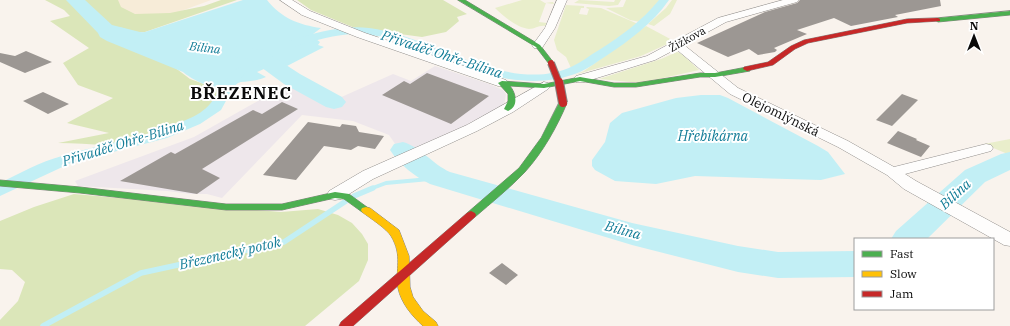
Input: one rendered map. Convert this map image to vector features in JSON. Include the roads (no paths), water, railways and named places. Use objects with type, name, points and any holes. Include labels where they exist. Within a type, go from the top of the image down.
[{"type":"street","points":[[345,326],[522,170],[545,143],[556,124],[563,103],[564,93],[552,62],[538,46],[461,0]]},
{"type":"street","name":"Žižkova","points":[[580,79],[651,58],[722,20],[794,0]]},
{"type":"street","points":[[538,46],[550,28],[559,1]]},
{"type":"street","points":[[290,2],[306,12],[361,35],[502,83],[544,86],[580,79],[614,85],[636,85],[700,75],[715,75],[764,66],[774,62],[796,45],[806,41],[907,21],[953,19],[1010,13]]},
{"type":"street","name":"Olejomlýnská","points":[[677,45],[734,91],[843,144],[892,172],[910,185],[1010,240]]},
{"type":"street","points":[[502,83],[514,94],[514,100],[508,109]]},
{"type":"street","points":[[0,183],[234,207],[282,207],[345,197],[368,175],[472,128],[508,109],[544,86]]},
{"type":"street","points":[[892,172],[986,148]]},
{"type":"street","points":[[345,197],[395,233],[404,256],[404,287],[408,299],[419,315],[432,326]]},
{"type":"water","points":[[243,0],[267,0],[278,12],[291,20],[305,25],[321,28],[313,34],[313,37],[320,42],[318,45],[324,47],[287,66],[264,54],[256,57],[275,73],[264,69],[257,72],[266,77],[241,82],[225,89],[212,87],[198,82],[183,72],[107,41],[100,37],[98,33],[115,27],[124,28],[128,32],[134,33],[145,32]]},
{"type":"water","name":"Hřebíkárna","points":[[701,95],[720,95],[728,98],[818,146],[828,152],[845,174],[821,180],[695,176],[656,184],[615,181],[595,170],[592,166],[592,160],[605,142],[610,123],[622,113],[676,98]]},
{"type":"waterway","name":"Bílina","points":[[75,0],[105,29],[141,38]]},
{"type":"waterway","name":"Přivaděč Ohře-Bílina","points":[[293,43],[336,32],[358,30],[369,31],[404,40],[477,68],[502,75],[528,78],[552,76],[577,69],[624,39],[646,21],[664,0]]},
{"type":"waterway","name":"Bílina","points":[[223,50],[256,54],[292,79],[334,102]]},
{"type":"waterway","name":"Přivaděč Ohře-Bílina","points":[[0,190],[55,163],[91,152],[144,140],[179,129],[195,121],[216,107],[227,88],[241,71]]},
{"type":"waterway","name":"Bílina","points":[[403,150],[429,173],[440,178],[632,234],[738,259],[778,265],[854,264]]},
{"type":"waterway","name":"Bílina","points":[[908,238],[975,176],[1010,160]]},
{"type":"waterway","name":"Březenecký potok","points":[[370,189],[386,183],[440,178]]},
{"type":"waterway","name":"Březenecký potok","points":[[354,196],[373,188]]},
{"type":"waterway","name":"Březenecký potok","points":[[43,326],[141,273],[284,242],[346,201]]},
{"type":"district","name":"BŘEZENEC","points":[[241,93]]}]
